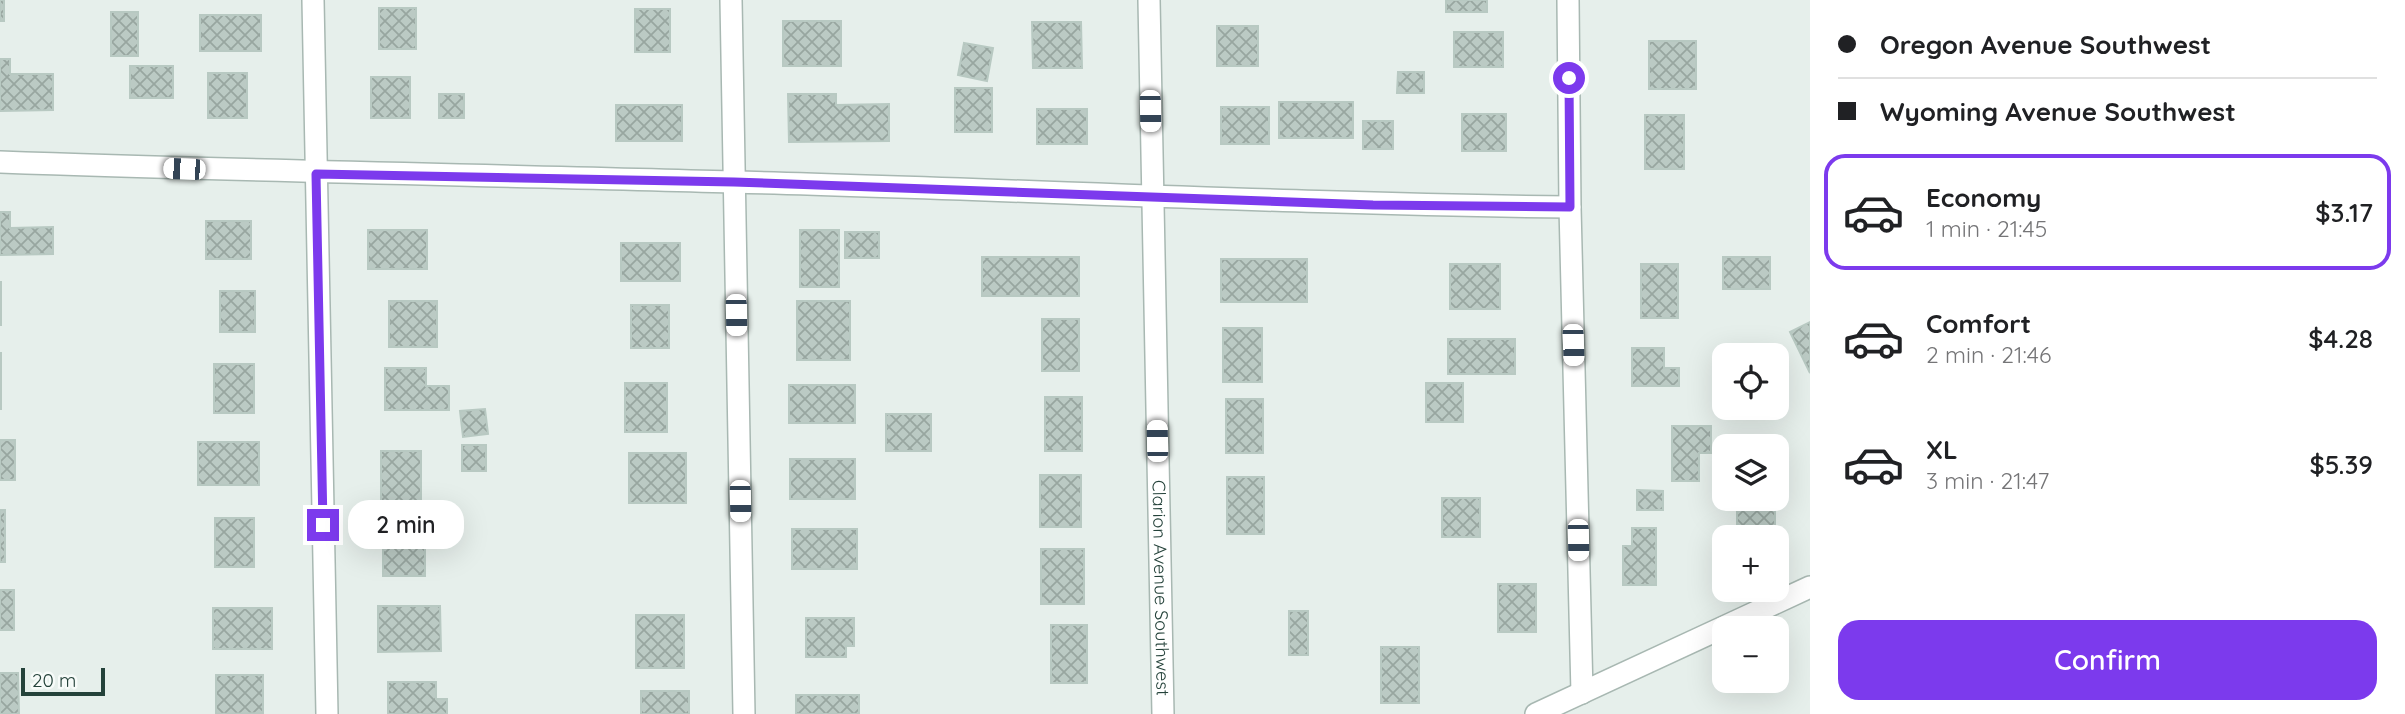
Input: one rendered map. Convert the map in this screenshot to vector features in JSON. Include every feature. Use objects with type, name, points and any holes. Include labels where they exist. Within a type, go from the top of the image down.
[{"type":"street","points":[[313,0],[327,714]]},
{"type":"street","points":[[731,0],[744,714]]},
{"type":"street","name":"Clarion Avenue Southwest","points":[[1149,0],[1163,714]]},
{"type":"street","points":[[1568,0],[1570,207],[1582,693]]},
{"type":"street","points":[[0,162],[316,174],[734,182],[1152,195],[1373,205],[1570,207]]},
{"type":"street","points":[[1536,714],[1810,587]]},
{"type":"building","points":[[0,0],[4,0],[4,21],[0,21]]},
{"type":"building","points":[[1446,0],[1487,0],[1487,12],[1446,12]]},
{"type":"building","points":[[379,8],[416,8],[416,49],[379,49]]},
{"type":"building","points":[[635,9],[670,9],[670,52],[635,52]]},
{"type":"building","points":[[111,12],[138,12],[138,56],[111,56]]},
{"type":"building","points":[[200,15],[261,15],[261,51],[200,51]]},
{"type":"building","points":[[783,21],[841,21],[841,66],[783,66]]},
{"type":"building","points":[[1032,22],[1081,22],[1082,68],[1033,68]]},
{"type":"building","points":[[1217,26],[1258,26],[1258,66],[1217,66]]},
{"type":"building","points":[[1454,32],[1503,32],[1503,67],[1454,67]]},
{"type":"building","points":[[1649,41],[1696,41],[1696,89],[1649,89]]},
{"type":"building","points":[[964,43],[993,48],[987,81],[958,75]]},
{"type":"building","points":[[0,59],[10,59],[10,74],[53,74],[53,110],[0,111]]},
{"type":"building","points":[[130,66],[173,66],[173,98],[130,98]]},
{"type":"building","points":[[1398,72],[1424,72],[1424,93],[1397,93]]},
{"type":"building","points":[[208,73],[247,73],[247,118],[208,118]]},
{"type":"building","points":[[371,77],[410,77],[410,118],[371,118]]},
{"type":"building","points":[[955,88],[992,88],[992,132],[955,132]]},
{"type":"building","points":[[439,94],[464,94],[464,118],[439,118]]},
{"type":"building","points":[[788,94],[836,94],[836,105],[889,104],[889,141],[789,142]]},
{"type":"building","points":[[1279,102],[1353,102],[1353,138],[1279,138]]},
{"type":"building","points":[[616,105],[682,105],[682,141],[616,141]]},
{"type":"building","points":[[1221,107],[1269,107],[1269,144],[1221,144]]},
{"type":"building","points":[[1037,109],[1087,109],[1087,144],[1037,144]]},
{"type":"building","points":[[1462,114],[1506,114],[1506,151],[1462,151]]},
{"type":"building","points":[[1645,115],[1684,115],[1684,169],[1645,169]]},
{"type":"building","points":[[1363,121],[1393,121],[1393,149],[1363,149]]},
{"type":"building","points":[[0,212],[10,212],[10,228],[53,227],[53,254],[0,255]]},
{"type":"building","points":[[206,221],[251,221],[251,259],[206,259]]},
{"type":"building","points":[[368,230],[427,230],[427,269],[368,269]]},
{"type":"building","points":[[800,230],[839,230],[839,287],[800,287]]},
{"type":"building","points":[[845,232],[879,232],[879,258],[845,258]]},
{"type":"building","points":[[621,243],[680,243],[680,281],[621,281]]},
{"type":"building","points":[[982,257],[1079,257],[1079,296],[982,296]]},
{"type":"building","points":[[1723,257],[1770,257],[1770,289],[1723,289]]},
{"type":"building","points":[[1221,259],[1307,259],[1307,302],[1221,302]]},
{"type":"building","points":[[1450,264],[1500,264],[1500,309],[1450,309]]},
{"type":"building","points":[[1641,264],[1678,264],[1678,318],[1641,318]]},
{"type":"building","points":[[1,282],[1,325],[0,325]]},
{"type":"building","points":[[220,291],[255,291],[255,332],[220,332]]},
{"type":"building","points":[[389,301],[437,301],[437,347],[389,347]]},
{"type":"building","points":[[797,301],[850,301],[850,360],[797,360]]},
{"type":"building","points":[[631,305],[669,305],[669,348],[631,348]]},
{"type":"building","points":[[1042,319],[1079,319],[1079,371],[1042,371]]},
{"type":"building","points":[[1810,322],[1810,373],[1790,332]]},
{"type":"building","points":[[1223,328],[1262,328],[1262,382],[1223,382]]},
{"type":"building","points":[[1448,339],[1515,339],[1515,374],[1448,374]]},
{"type":"building","points":[[1632,348],[1664,348],[1664,368],[1679,368],[1679,386],[1632,386]]},
{"type":"building","points":[[1,353],[1,409],[0,409]]},
{"type":"building","points":[[214,364],[254,364],[254,413],[214,413]]},
{"type":"building","points":[[385,368],[426,368],[426,386],[449,386],[449,410],[385,410]]},
{"type":"building","points":[[625,383],[667,383],[667,432],[625,432]]},
{"type":"building","points":[[1426,383],[1463,383],[1463,422],[1426,422]]},
{"type":"building","points":[[789,385],[855,385],[855,423],[789,423]]},
{"type":"building","points":[[1045,397],[1082,397],[1082,451],[1045,451]]},
{"type":"building","points":[[1226,399],[1263,399],[1263,453],[1226,453]]},
{"type":"building","points":[[485,409],[488,434],[463,437],[460,411]]},
{"type":"building","points":[[886,414],[931,414],[931,451],[886,451]]},
{"type":"building","points":[[1672,426],[1711,426],[1711,453],[1699,453],[1699,481],[1672,481]]},
{"type":"building","points":[[0,440],[15,440],[15,480],[0,480]]},
{"type":"building","points":[[198,442],[259,442],[259,485],[198,485]]},
{"type":"building","points":[[462,445],[486,445],[486,471],[462,471]]},
{"type":"building","points":[[381,451],[421,451],[421,507],[381,507]]},
{"type":"building","points":[[629,453],[686,453],[686,503],[629,503]]},
{"type":"building","points":[[790,459],[855,459],[855,499],[790,499]]},
{"type":"building","points":[[1040,475],[1081,475],[1081,527],[1040,527]]},
{"type":"building","points":[[1227,477],[1264,477],[1264,534],[1227,534]]},
{"type":"building","points":[[1637,490],[1663,491],[1663,510],[1637,510]]},
{"type":"building","points":[[1442,498],[1480,498],[1480,537],[1442,537]]},
{"type":"building","points":[[0,510],[5,510],[5,562],[0,562]]},
{"type":"building","points":[[1737,511],[1775,511],[1775,525],[1737,525]]},
{"type":"building","points":[[215,518],[254,518],[254,567],[215,567]]},
{"type":"building","points":[[383,523],[425,523],[425,576],[383,576]]},
{"type":"building","points":[[1632,528],[1656,528],[1656,585],[1623,585],[1623,546],[1632,546]]},
{"type":"building","points":[[792,529],[857,529],[857,569],[792,569]]},
{"type":"building","points":[[1041,549],[1084,549],[1084,604],[1041,604]]},
{"type":"building","points":[[1498,584],[1536,584],[1536,632],[1498,632]]},
{"type":"building","points":[[0,590],[14,590],[14,630],[0,630]]},
{"type":"building","points":[[378,606],[440,606],[441,651],[378,652]]},
{"type":"building","points":[[213,608],[272,608],[272,649],[213,649]]},
{"type":"building","points":[[1289,611],[1308,611],[1308,655],[1289,655]]},
{"type":"building","points":[[636,615],[684,615],[684,668],[636,668]]},
{"type":"building","points":[[806,618],[854,618],[854,646],[846,646],[846,657],[806,657]]},
{"type":"building","points":[[1051,625],[1087,625],[1087,683],[1051,683]]},
{"type":"building","points":[[1381,647],[1419,647],[1419,703],[1381,703]]},
{"type":"building","points":[[0,673],[18,673],[19,714],[0,714]]},
{"type":"building","points":[[216,675],[263,675],[263,713],[216,714]]},
{"type":"building","points":[[388,682],[436,682],[436,699],[447,699],[447,714],[388,714]]},
{"type":"building","points":[[641,691],[689,691],[689,714],[641,714]]},
{"type":"building","points":[[796,695],[859,695],[859,714],[796,714]]},
{"type":"route","points":[[323,525],[316,174],[734,182],[1373,205],[1570,207],[1569,78]]}]
